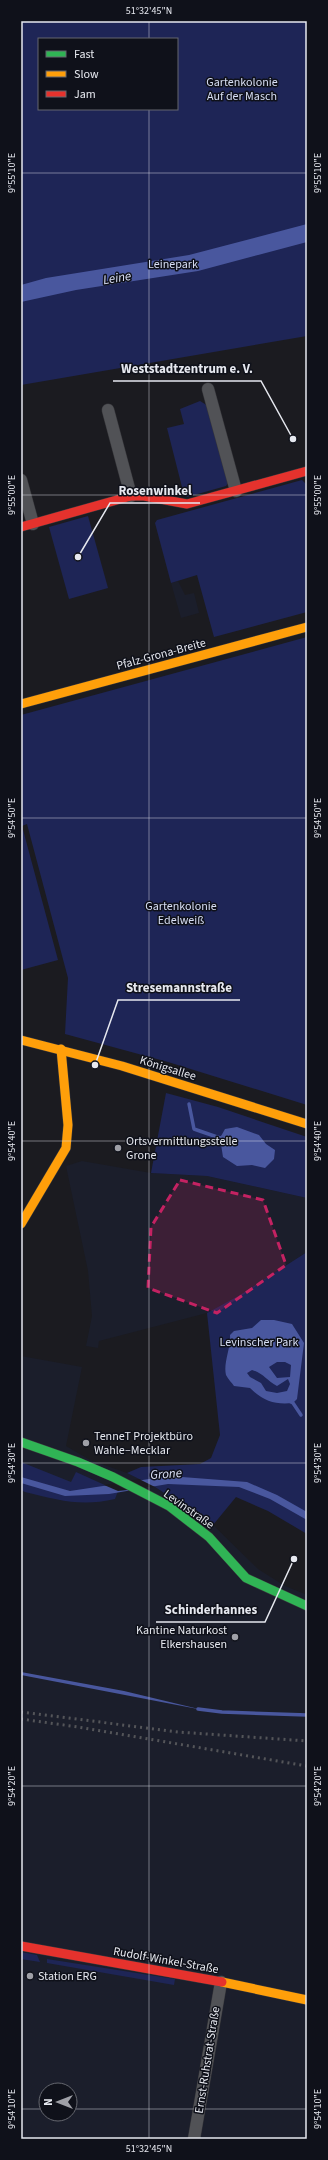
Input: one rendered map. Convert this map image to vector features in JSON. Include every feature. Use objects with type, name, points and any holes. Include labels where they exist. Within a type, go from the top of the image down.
[{"type":"street","points":[[208,389],[236,491]]},
{"type":"street","points":[[108,410],[131,496]]},
{"type":"street","points":[[21,527],[131,496],[144,496],[187,504],[307,471]]},
{"type":"street","points":[[21,480],[33,524]]},
{"type":"street","name":"Pfalz-Grona-Breite","points":[[21,704],[307,627]]},
{"type":"street","name":"Königsallee","points":[[21,1040],[61,1049],[307,1124]]},
{"type":"street","points":[[21,1224],[66,1148],[68,1125],[61,1049]]},
{"type":"street","name":"Levinstraße","points":[[21,1442],[78,1462],[113,1477],[169,1506],[209,1537],[246,1578],[307,1606]]},
{"type":"street","name":"Rudolf-Winkel-Straße","points":[[21,1946],[221,1982],[307,2000]]},
{"type":"street","name":"Ernst-Ruhstrat-Straße","points":[[194,2139],[221,1982]]},
{"type":"highlighted area","points":[[180,1180],[263,1200],[286,1265],[217,1313],[148,1288],[151,1227]]},
{"type":"shaded area","points":[[178,581],[185,595],[194,593],[199,613],[181,618],[171,583]]},
{"type":"shaded area","points":[[82,1161],[151,1173],[207,1176],[307,1198],[307,1252],[240,1295],[207,1313],[99,1341],[98,1348],[86,1346],[92,1316],[88,1271],[66,1166]]},
{"type":"shaded area","points":[[21,1356],[82,1367],[66,1446],[90,1460],[127,1473],[155,1487],[213,1525],[258,1569],[285,1586],[307,1595],[307,2139],[21,2139]]},
{"type":"green space","name":"Leinepark","points":[[21,21],[307,21],[307,336],[21,385]]},
{"type":"green space","points":[[200,401],[208,406],[228,483],[226,486],[187,497],[183,491],[167,428],[184,424],[180,409]]},
{"type":"green space","points":[[302,480],[307,485],[307,612],[214,637],[197,575],[171,583],[155,523],[157,520]]},
{"type":"green space","points":[[88,516],[108,588],[69,599],[49,527]]},
{"type":"green space","name":"Gartenkolonie Edelweiß","points":[[307,637],[307,1105],[168,1062],[65,1034],[68,978],[27,824],[22,826],[58,960],[21,970],[21,715]]},
{"type":"green space","points":[[166,1093],[218,1107],[307,1137],[307,1198],[207,1176],[151,1173]]},
{"type":"green space","name":"Levinscher Park","points":[[307,1252],[307,1534],[268,1511],[236,1497],[213,1525],[155,1487],[127,1473],[141,1467],[200,1464],[211,1458],[220,1435],[207,1313],[240,1295]]},
{"type":"green space","points":[[21,1462],[71,1482],[76,1472],[118,1491],[115,1499],[91,1502],[70,1502],[25,1492],[21,1490]]},
{"type":"green space","points":[[21,1952],[37,1955],[40,1962],[21,1959]]},
{"type":"green space","points":[[47,1959],[175,1979],[174,1985],[47,1963]]},
{"type":"water","name":"Leine","points":[[307,224],[307,242],[198,271],[76,290],[21,302],[21,285],[46,278],[189,255]]},
{"type":"water","points":[[237,1127],[259,1135],[266,1144],[275,1150],[274,1159],[265,1168],[252,1165],[237,1166],[223,1157],[220,1138],[225,1129]]},
{"type":"water","points":[[261,1320],[274,1320],[292,1324],[304,1343],[297,1399],[293,1403],[275,1403],[265,1399],[250,1388],[234,1386],[226,1375],[225,1370],[230,1335],[234,1331],[252,1328]],"holes":[[[277,1362],[285,1362],[291,1365],[290,1377],[277,1378],[269,1367]],[[252,1370],[259,1373],[277,1386],[288,1379],[290,1384],[287,1391],[277,1393],[266,1391],[261,1383],[250,1377],[247,1373]]]},
{"type":"water","points":[[169,1476],[247,1482],[277,1495],[307,1512],[307,1520],[270,1499],[239,1487],[168,1484],[109,1494],[65,1496],[21,1483],[21,1477],[70,1491]]},
{"type":"water","points":[[21,1672],[124,1691],[203,1710],[21,1675]]},
{"type":"pier","points":[[139,1479],[155,1487],[118,1491],[104,1485]]},
{"type":"waterway","points":[[189,1104],[194,1129],[220,1138],[224,1137]]},
{"type":"waterway","points":[[289,1401],[293,1403],[301,1415]]},
{"type":"waterway","points":[[198,1709],[222,1712],[307,1715]]},
{"type":"railway","points":[[21,1712],[178,1732],[307,1741]]},
{"type":"railway","points":[[21,1719],[78,1727],[307,1766]]},
{"type":"traffic: fast","points":[[21,1442],[78,1462],[113,1477],[169,1506],[209,1537],[246,1578],[307,1606]]},
{"type":"traffic: slow","points":[[21,704],[307,627]]},
{"type":"traffic: slow","points":[[21,1040],[122,1066],[307,1124]]},
{"type":"traffic: slow","points":[[21,1224],[66,1148],[68,1125],[61,1049]]},
{"type":"traffic: slow","points":[[222,1982],[307,2000]]},
{"type":"traffic: jam","points":[[21,527],[131,496],[144,496],[187,504],[307,471]]},
{"type":"traffic: jam","points":[[21,1946],[222,1982]]},
{"type":"place","name":"Weststadtzentrum e. V.","points":[[293,439]]},
{"type":"place","name":"Rosenwinkel","points":[[78,557]]},
{"type":"place","name":"Stresemannstraße","points":[[95,1065]]},
{"type":"place","name":"Ortsvermittlungsstelle Grone","points":[[118,1148]]},
{"type":"place","name":"TenneT Projektbüro Wahle–Mecklar","points":[[86,1443]]},
{"type":"place","name":"Schinderhannes","points":[[294,1559]]},
{"type":"place","name":"Kantine Naturkost Elkershausen","points":[[235,1637]]},
{"type":"place","name":"Station ERG","points":[[30,1976]]},
{"type":"park label","name":"Gartenkolonie Auf der Masch","points":[[242,89]]},
{"type":"water label","name":"Grone","points":[[166,1473]]}]
